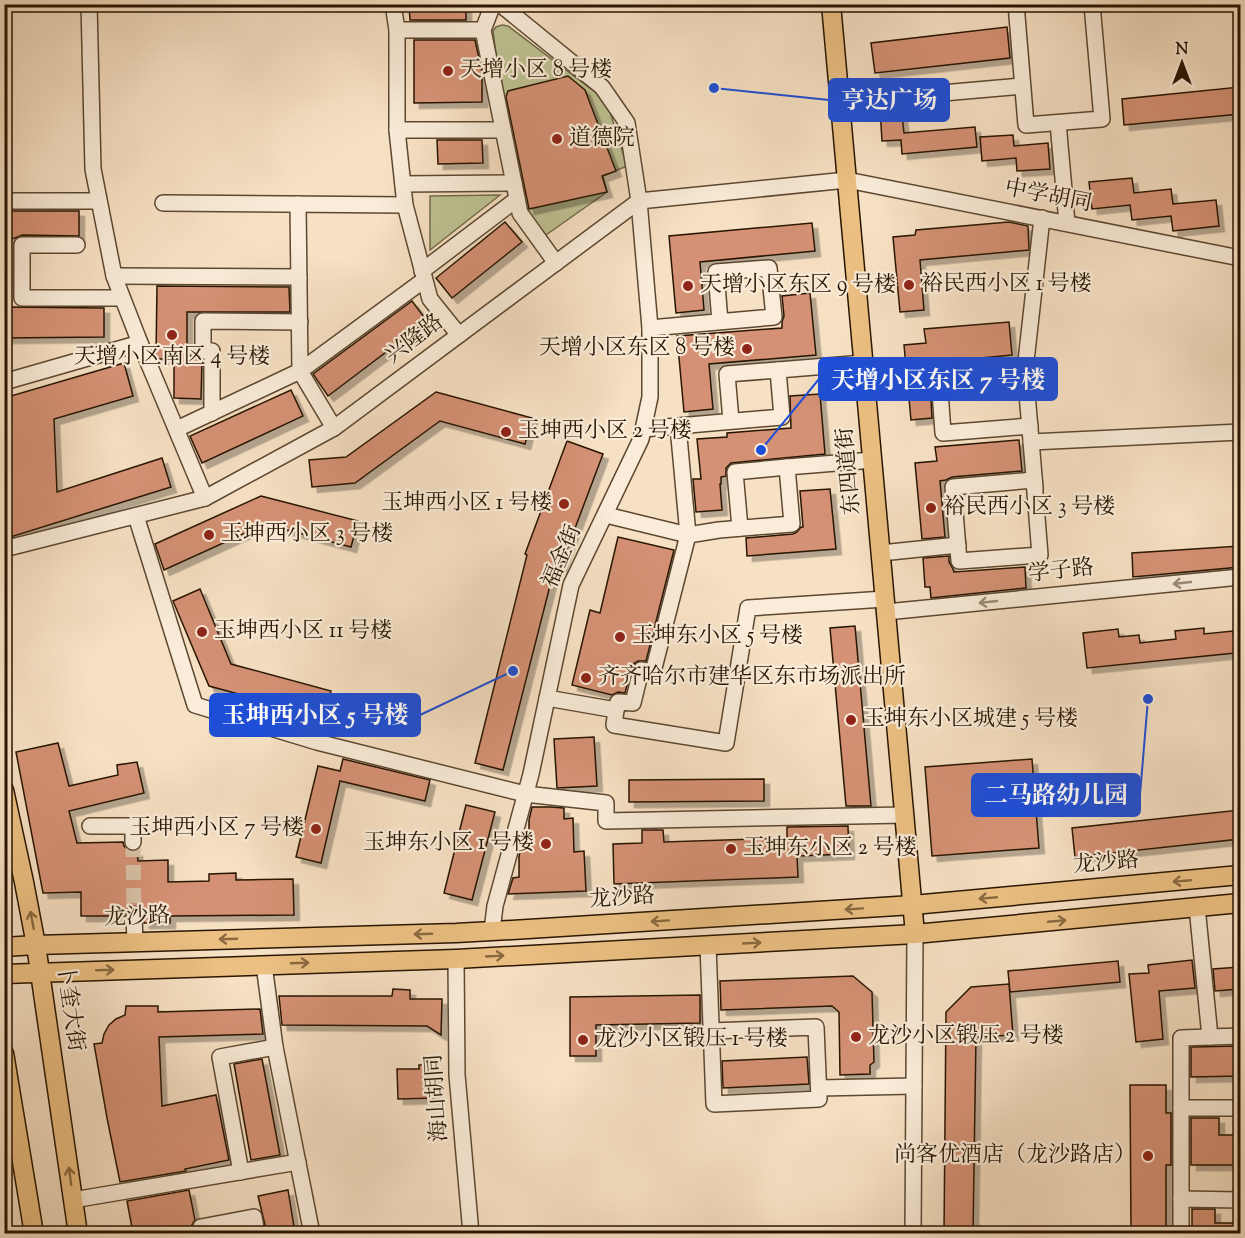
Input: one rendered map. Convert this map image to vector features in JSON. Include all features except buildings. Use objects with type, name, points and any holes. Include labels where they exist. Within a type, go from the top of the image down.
[{"type":"main road","name":"东四道街","points":[[831,4],[915,934]]},
{"type":"main road","name":"卜奎大街","points":[[4,790],[36,945],[78,1233]]},
{"type":"main road","name":"龙沙路","points":[[4,947],[492,932],[913,905],[1240,875]]},
{"type":"main road","points":[[4,974],[456,958],[915,934],[1240,903]]},
{"type":"main road","points":[[4,1053],[34,1233]]},
{"type":"street","points":[[89,4],[93,169],[114,276],[205,498]]},
{"type":"street","points":[[393,4],[397,30],[398,130],[405,205],[429,299],[459,335]]},
{"type":"street","points":[[493,4],[483,30],[520,213],[556,263]]},
{"type":"street","name":"福金街","points":[[492,932],[495,906],[525,794],[571,585],[641,439],[650,397],[650,328],[639,201],[627,123],[602,87],[500,4]]},
{"type":"street","points":[[1016,4],[1026,126],[1102,119],[1092,4]]},
{"type":"street","points":[[397,30],[483,30]]},
{"type":"street","points":[[840,102],[1022,86]]},
{"type":"street","points":[[1058,123],[1067,224]]},
{"type":"street","points":[[398,130],[503,130]]},
{"type":"street","points":[[639,201],[847,180]]},
{"type":"street","name":"中学胡同","points":[[847,180],[1240,258]]},
{"type":"street","points":[[403,184],[514,183]]},
{"type":"street","points":[[177,429],[300,371],[517,199]]},
{"type":"street","points":[[4,201],[99,201]]},
{"type":"street","name":"兴隆路","points":[[4,549],[205,498],[334,428],[639,201]]},
{"type":"street","points":[[163,203],[405,205]]},
{"type":"street","points":[[298,204],[300,371],[334,428]]},
{"type":"street","points":[[1035,488],[1034,480],[953,487],[959,561],[1040,555],[1035,488],[1031,442],[1030,426],[1025,370],[1042,218]]},
{"type":"street","points":[[77,245],[22,245],[22,298],[122,298]]},
{"type":"street","points":[[650,328],[720,322],[774,317],[769,268],[716,272],[720,322]]},
{"type":"street","points":[[114,276],[299,277]]},
{"type":"street","points":[[212,413],[212,351],[203,351],[203,321],[300,322]]},
{"type":"street","points":[[4,382],[140,343]]},
{"type":"street","points":[[732,421],[727,374],[864,363]]},
{"type":"street","points":[[644,429],[782,417],[778,370]]},
{"type":"street","points":[[1025,370],[939,377],[943,434],[1030,426]]},
{"type":"street","points":[[547,698],[616,710],[618,702],[633,703],[641,670],[653,672],[688,535],[678,426]]},
{"type":"street","points":[[1031,442],[1240,432]]},
{"type":"street","points":[[740,528],[735,472],[873,460]]},
{"type":"street","points":[[606,515],[688,535],[792,524],[786,467]]},
{"type":"street","points":[[136,516],[195,705],[317,741],[525,794],[606,803],[606,821],[905,815]]},
{"type":"street","points":[[881,554],[958,545]]},
{"type":"street","name":"学子路","points":[[616,710],[614,725],[726,743],[748,608],[886,606],[1240,577]]},
{"type":"street","points":[[90,826],[133,826],[133,842]]},
{"type":"street","points":[[1197,907],[1210,1037]]},
{"type":"street","points":[[134,916],[135,942]]},
{"type":"street","points":[[914,1233],[915,934]]},
{"type":"street","points":[[708,945],[711,1031],[714,1104],[819,1099],[816,1027],[711,1031]]},
{"type":"street","name":"海山胡同","points":[[456,958],[457,1075],[471,1233]]},
{"type":"street","points":[[264,964],[275,1047],[312,1233]]},
{"type":"street","points":[[1181,1233],[1181,1038],[1240,1036]]},
{"type":"street","points":[[241,1172],[220,1057],[275,1047]]},
{"type":"street","points":[[819,1088],[914,1086]]},
{"type":"street","points":[[1181,1108],[1240,1108]]},
{"type":"street","points":[[73,1200],[298,1162]]},
{"type":"street","points":[[1181,1199],[1240,1200]]},
{"type":"street","points":[[203,1233],[201,1227],[254,1217],[257,1233]]},
{"type":"green space","name":"道德院","points":[[502,25],[508,26],[599,95],[610,112],[627,166],[603,176],[607,192],[543,237],[525,209],[503,108],[493,31]]},
{"type":"green space","points":[[500,195],[430,250],[430,196]]},
{"type":"tunnel","points":[[133,842],[134,916]]},
{"type":"place","name":"天增小区 8 号楼","points":[[448,71]]},
{"type":"place","name":"亨达广场","points":[[714,88]]},
{"type":"place","name":"道德院","points":[[557,139]]},
{"type":"place","name":"裕民西小区 1 号楼","points":[[909,285]]},
{"type":"place","name":"天增小区东区 9 号楼","points":[[688,286]]},
{"type":"place","name":"天增小区南区 4 号楼","points":[[172,335]]},
{"type":"place","name":"天增小区东区 8 号楼","points":[[747,349]]},
{"type":"place","name":"玉坤西小区 2 号楼","points":[[506,432]]},
{"type":"place","name":"天增小区东区 7 号楼","points":[[761,450]]},
{"type":"place","name":"玉坤西小区 1 号楼","points":[[564,504]]},
{"type":"place","name":"裕民西小区 3 号楼","points":[[931,508]]},
{"type":"place","name":"玉坤西小区 3 号楼","points":[[209,535]]},
{"type":"place","name":"玉坤西小区 11 号楼","points":[[202,632]]},
{"type":"place","name":"玉坤东小区 5 号楼","points":[[620,637]]},
{"type":"place","name":"玉坤西小区 5 号楼","points":[[513,671]]},
{"type":"place","name":"齐齐哈尔市建华区东市场派出所","points":[[586,678]]},
{"type":"place","name":"二马路幼儿园","points":[[1148,699]]},
{"type":"place","name":"玉坤东小区城建 5 号楼","points":[[851,720]]},
{"type":"place","name":"玉坤西小区 7 号楼","points":[[316,829]]},
{"type":"place","name":"玉坤东小区 1 号楼","points":[[546,844]]},
{"type":"place","name":"玉坤东小区 2 号楼","points":[[731,849]]},
{"type":"place","name":"龙沙小区锻压 2 号楼","points":[[856,1037]]},
{"type":"place","name":"龙沙小区锻压 1 号楼","points":[[583,1040]]},
{"type":"place","name":"尚客优酒店（龙沙路店）","points":[[1148,1156]]}]
